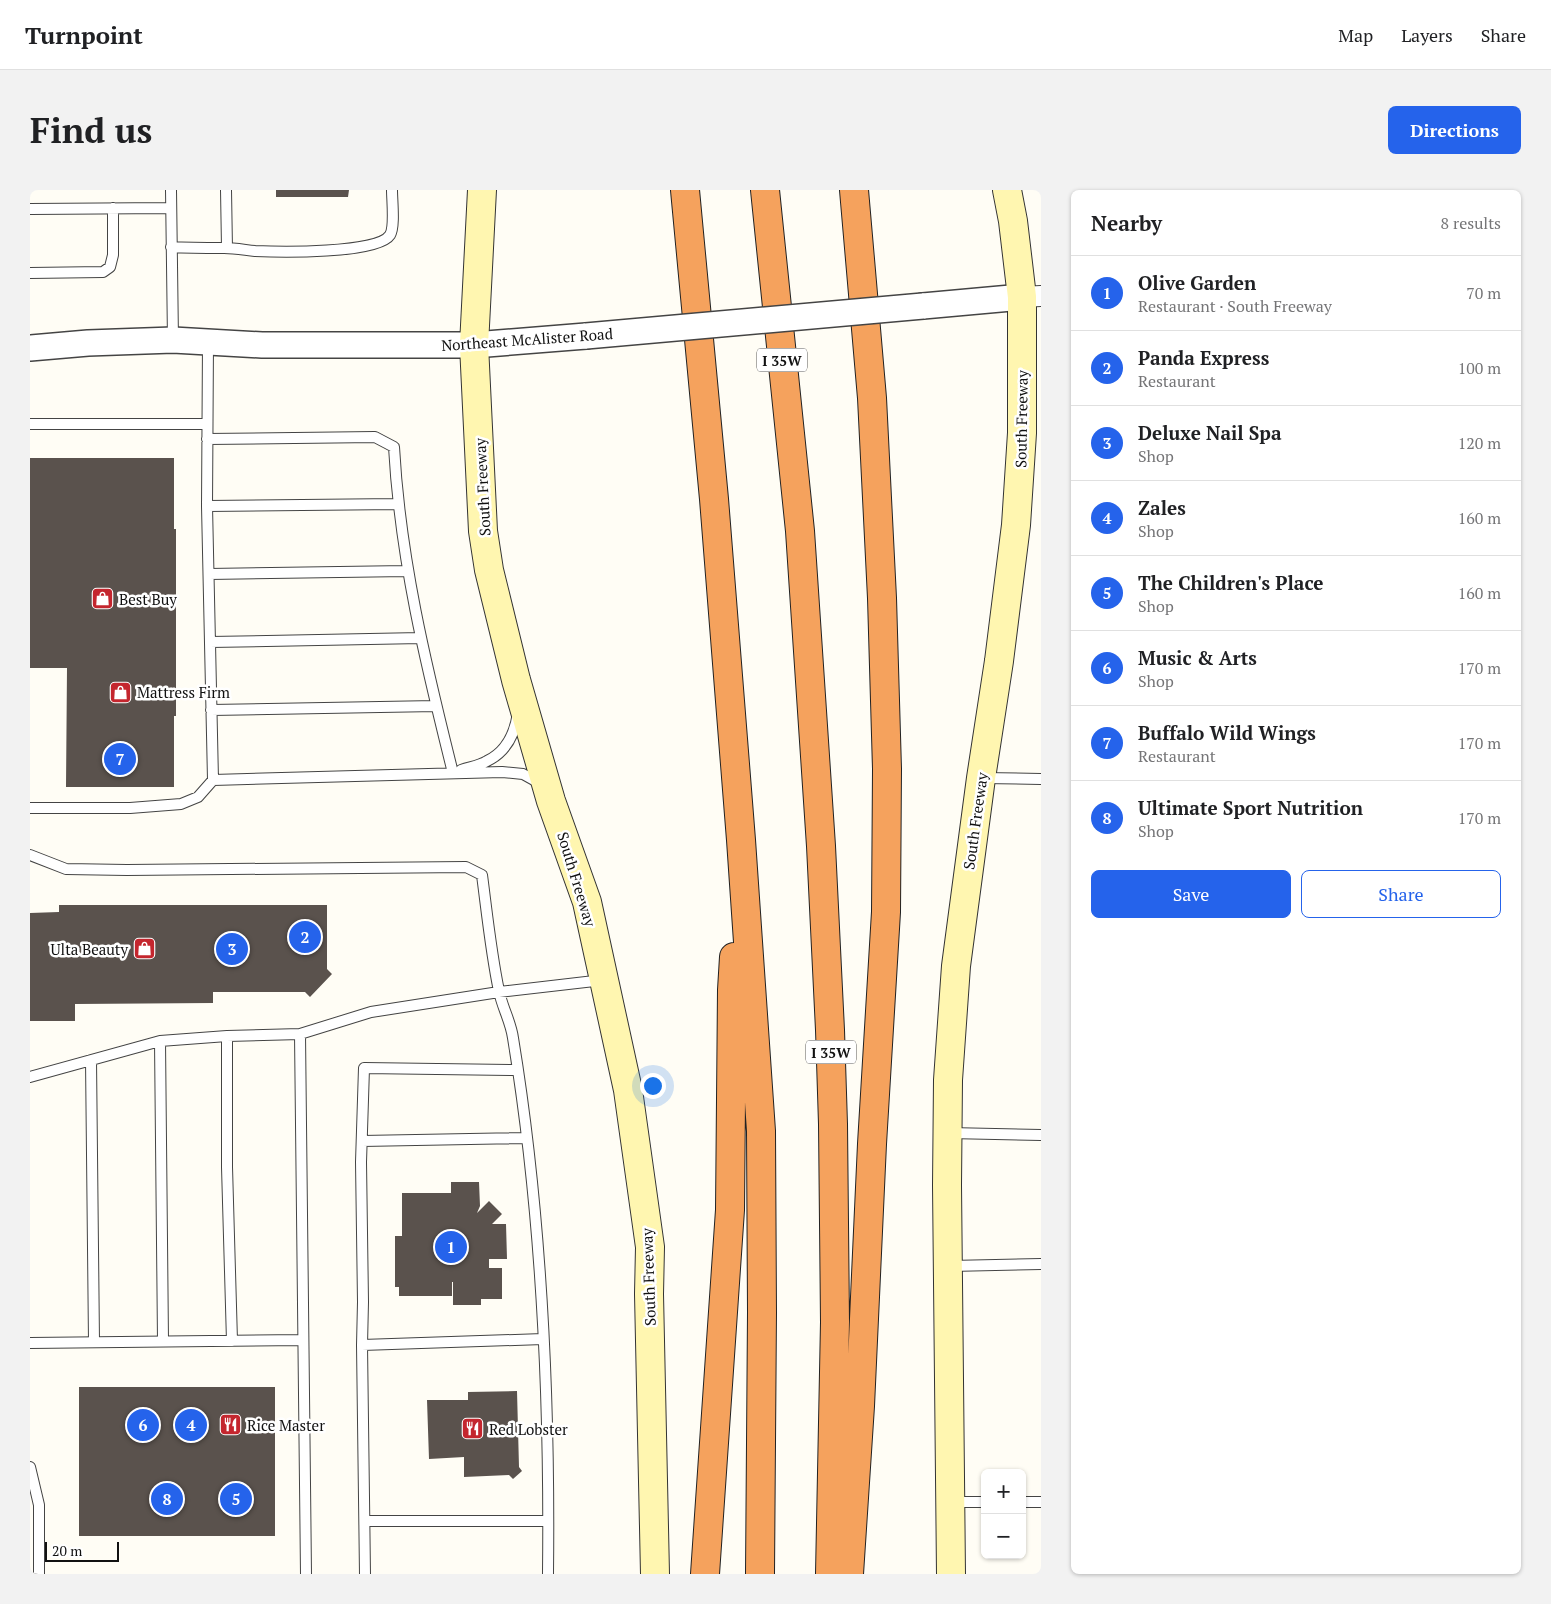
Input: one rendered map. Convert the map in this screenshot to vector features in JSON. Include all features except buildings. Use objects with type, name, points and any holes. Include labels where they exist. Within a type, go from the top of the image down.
[{"type":"highway","points":[[685,190],[714,499],[741,840],[761,1131],[760,1574]]},
{"type":"highway","name":"I 35W","points":[[765,190],[800,531],[821,846],[830,1030],[835,1322],[830,1574]]},
{"type":"highway","points":[[849,1574],[860,1406],[872,1144],[886,912],[887,769],[882,598],[872,398],[854,190]]},
{"type":"highway","points":[[706,1574],[730,1210],[732,990],[741,840]]},
{"type":"main road","name":"South Freeway","points":[[482,190],[474,345],[483,531],[489,570],[518,688],[547,788],[586,902],[628,1090],[650,1247],[654,1570]]},
{"type":"main road","name":"South Freeway","points":[[952,1574],[948,1080],[956,966],[999,661],[1020,483],[1023,380],[1032,296],[1007,190]]},
{"type":"street","name":"Northeast McAlister Road","points":[[30,348],[106,342],[173,340],[272,345],[474,345],[1032,296]]},
{"type":"lane","points":[[171,190],[173,340]]},
{"type":"lane","points":[[226,190],[227,248]]},
{"type":"lane","points":[[171,247],[269,251],[348,250],[379,242],[389,237],[392,229],[392,190]]},
{"type":"lane","points":[[30,273],[103,272],[110,268],[113,255],[113,208]]},
{"type":"lane","points":[[30,209],[170,208]]},
{"type":"lane","points":[[30,808],[130,808],[180,804],[198,797],[213,780],[207,506],[208,342]]},
{"type":"lane","points":[[30,424],[207,424]]},
{"type":"lane","points":[[207,439],[375,437],[394,447],[398,504],[408,571],[436,706],[453,773]]},
{"type":"lane","points":[[207,506],[398,504]]},
{"type":"lane","points":[[209,574],[408,571]]},
{"type":"lane","points":[[210,642],[421,638]]},
{"type":"lane","points":[[453,773],[488,761],[507,746],[514,732],[518,714],[518,688]]},
{"type":"lane","points":[[212,710],[436,706]]},
{"type":"lane","points":[[213,780],[502,772],[523,774],[547,788]]},
{"type":"lane","points":[[981,778],[1041,779]]},
{"type":"lane","points":[[30,854],[66,869],[380,869],[466,866],[482,875],[499,992],[513,1035],[538,1245],[547,1413],[548,1574]]},
{"type":"lane","points":[[30,1077],[160,1041],[227,1036],[300,1034],[371,1012],[499,992],[604,980]]},
{"type":"lane","points":[[300,1034],[306,1574]]},
{"type":"lane","points":[[227,1036],[227,1167],[232,1341]]},
{"type":"lane","points":[[160,1041],[163,1341]]},
{"type":"lane","points":[[91,1060],[94,1342]]},
{"type":"lane","points":[[366,1574],[362,1345],[364,1068],[518,1070]]},
{"type":"lane","points":[[948,1133],[1041,1135]]},
{"type":"lane","points":[[362,1141],[526,1138]]},
{"type":"lane","points":[[949,1266],[1041,1264]]},
{"type":"lane","points":[[362,1345],[543,1339]]},
{"type":"lane","points":[[30,1343],[302,1340]]},
{"type":"lane","points":[[30,1467],[34,1500],[36,1572]]},
{"type":"lane","points":[[951,1502],[981,1502]]},
{"type":"lane","points":[[1026,1502],[1041,1502]]},
{"type":"lane","points":[[366,1521],[548,1521]]},
{"type":"place","name":"Best Buy","points":[[103,599]]},
{"type":"place","name":"Mattress Firm","points":[[121,692]]},
{"type":"place","name":"Buffalo Wild Wings","points":[[120,759]]},
{"type":"place","name":"Panda Express","points":[[305,937]]},
{"type":"place","name":"Ulta Beauty","points":[[144,949]]},
{"type":"place","name":"Deluxe Nail Spa","points":[[232,949]]},
{"type":"place","name":"Olive Garden","points":[[451,1247]]},
{"type":"place","name":"Music & Arts","points":[[143,1425]]},
{"type":"place","name":"Zales","points":[[191,1425]]},
{"type":"place","name":"Rice Master","points":[[231,1425]]},
{"type":"place","name":"Red Lobster","points":[[473,1429]]},
{"type":"place","name":"Ultimate Sport Nutrition","points":[[167,1499]]},
{"type":"place","name":"The Children's Place","points":[[236,1499]]}]
